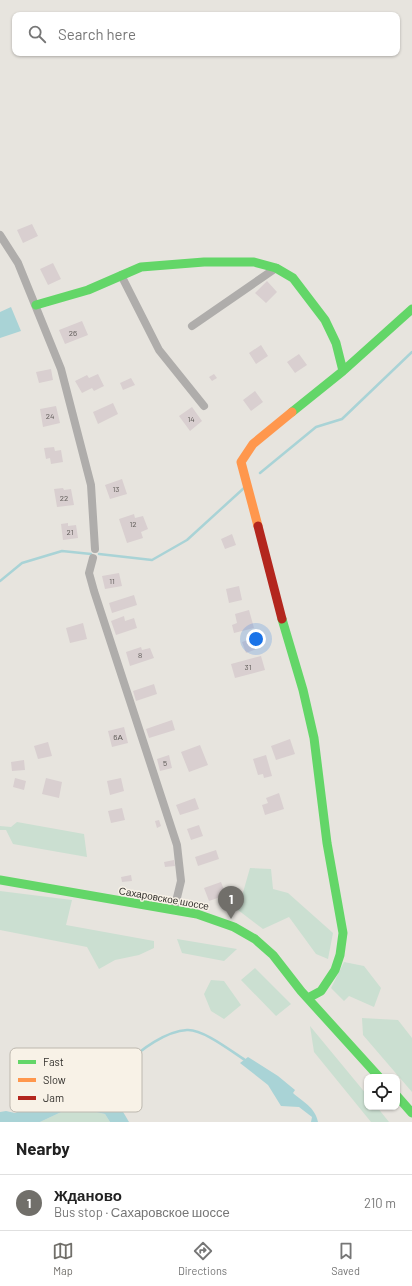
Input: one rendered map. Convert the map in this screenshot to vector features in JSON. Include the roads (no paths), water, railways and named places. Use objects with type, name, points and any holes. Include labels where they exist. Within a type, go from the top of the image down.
[{"type":"street","points":[[0,235],[18,263],[61,369],[91,485],[95,549]]},
{"type":"street","points":[[36,305],[88,290],[141,267],[204,262],[254,262],[276,268],[293,278],[325,320],[336,343],[342,372]]},
{"type":"street","points":[[192,326],[276,268]]},
{"type":"street","points":[[121,275],[159,350],[204,406]]},
{"type":"street","points":[[308,998],[321,991],[335,970],[340,955],[343,933],[327,843],[314,738],[303,690],[279,609],[241,462],[253,444],[262,435],[342,372],[412,309]]},
{"type":"street","points":[[93,558],[89,573],[94,591],[177,845],[181,881],[174,910]]},
{"type":"street","name":"Сахаровское шоссе","points":[[0,880],[174,910],[217,920],[250,936],[273,955],[308,998],[376,1074]]},
{"type":"street","points":[[400,1099],[412,1113]]},
{"type":"water","points":[[11,307],[21,331],[0,338],[0,312]]},
{"type":"water","points":[[248,1057],[278,1076],[295,1090],[293,1093],[305,1102],[314,1112],[318,1122],[311,1122],[312,1117],[299,1107],[281,1106],[268,1085],[240,1063]]},
{"type":"water","points":[[6,1111],[15,1113],[61,1112],[40,1122],[0,1122],[0,1112]]},
{"type":"water","points":[[96,1112],[123,1112],[129,1122],[110,1122],[105,1114]]},
{"type":"waterway","points":[[260,473],[316,427],[342,419],[412,352]]},
{"type":"waterway","points":[[99,554],[152,560],[187,540],[244,488]]},
{"type":"waterway","points":[[0,581],[22,563],[62,551],[91,554]]},
{"type":"waterway","points":[[142,1050],[163,1037],[179,1031],[187,1030],[201,1033],[217,1041],[245,1060]]},
{"type":"place","name":"Жданово","points":[[231,919]]}]
